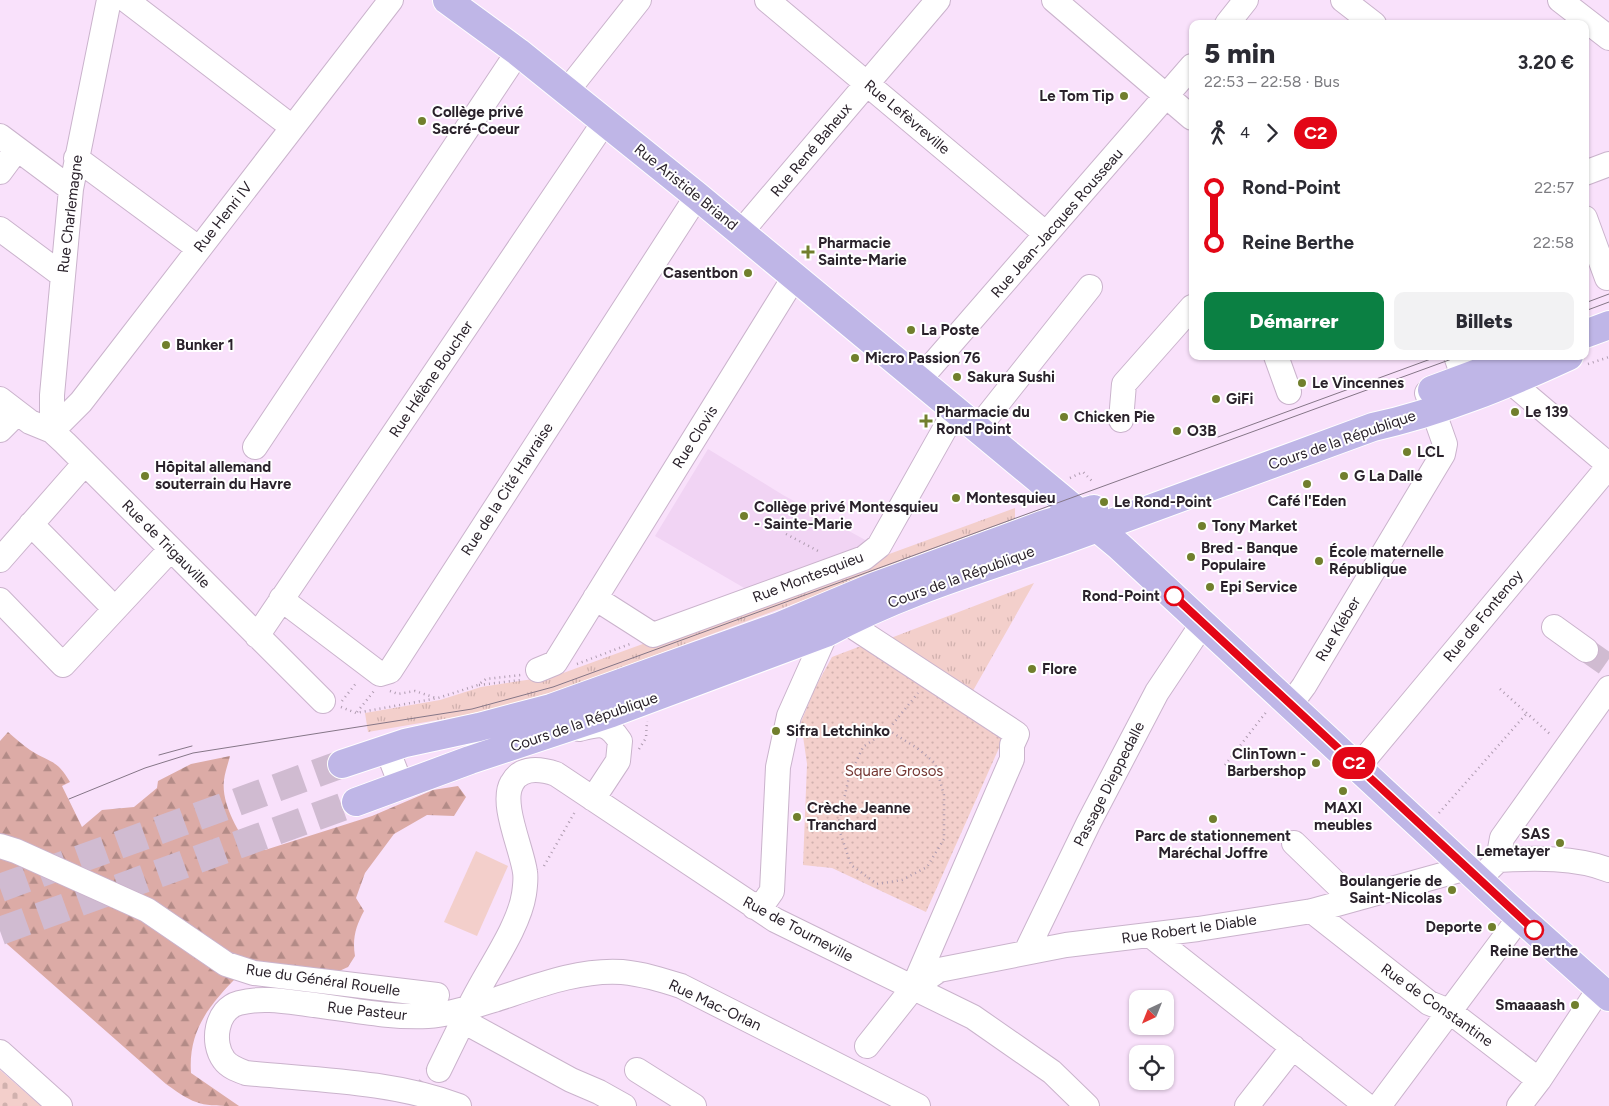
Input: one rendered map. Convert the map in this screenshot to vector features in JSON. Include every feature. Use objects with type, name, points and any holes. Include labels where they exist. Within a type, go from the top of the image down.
[{"type":"main road","name":"Rue Aristide Briand","points":[[447,0],[518,52],[742,232],[1089,521],[1203,623],[1424,829],[1604,993]]},
{"type":"main road","points":[[1589,332],[1609,325]]},
{"type":"main road","points":[[1589,349],[1609,342]]},
{"type":"main road","name":"Cours de la République","points":[[1503,375],[1520,360]]},
{"type":"main road","name":"Cours de la République","points":[[356,802],[612,713],[836,628],[1089,521],[1149,490],[1215,471],[1503,375],[1555,360]]},
{"type":"main road","name":"Cours de la République","points":[[1430,400],[1460,368],[1503,375]]},
{"type":"main road","name":"Cours de la République","points":[[342,764],[386,749],[551,708],[780,626],[873,587],[1042,525],[1089,521]]},
{"type":"street","name":"Rue Charlemagne","points":[[52,431],[52,395],[70,189],[109,0]]},
{"type":"street","points":[[126,0],[292,127]]},
{"type":"street","name":"Rue Henri IV","points":[[52,431],[82,402],[198,248],[391,0]]},
{"type":"street","points":[[566,91],[639,0]]},
{"type":"street","name":"Rue Lefèvreville","points":[[767,0],[1046,234]]},
{"type":"street","name":"Rue René Baheux","points":[[742,232],[938,0]]},
{"type":"street","points":[[1230,20],[1246,0]]},
{"type":"street","points":[[1343,0],[1369,20]]},
{"type":"street","points":[[1560,0],[1586,20]]},
{"type":"street","points":[[1056,2],[1189,115]]},
{"type":"street","points":[[1589,22],[1609,38]]},
{"type":"street","points":[[255,447],[518,52]]},
{"type":"street","name":"Rue Jean-Jacques Rousseau","points":[[920,379],[1189,70]]},
{"type":"street","name":"Rue Hélène Boucher","points":[[257,636],[605,121]]},
{"type":"street","points":[[0,172],[9,142],[70,189]]},
{"type":"street","points":[[76,158],[198,248]]},
{"type":"street","points":[[1589,172],[1609,164]]},
{"type":"street","name":"Rue de la Cité Havraise","points":[[281,600],[380,674],[390,670],[697,196]]},
{"type":"street","points":[[0,229],[62,275]]},
{"type":"street","points":[[1589,229],[1607,278]]},
{"type":"street","name":"Rue Clovis","points":[[538,670],[555,663],[795,276]]},
{"type":"street","points":[[978,428],[1090,287]]},
{"type":"street","points":[[1121,420],[1124,384],[1189,310]]},
{"type":"street","points":[[1277,360],[1289,392]]},
{"type":"street","points":[[1503,375],[1609,466]]},
{"type":"street","name":"Rue Kléber","points":[[1285,700],[1304,686],[1443,454],[1445,444],[1430,400]]},
{"type":"street","points":[[0,430],[8,406]]},
{"type":"street","name":"Rue de Trigauville","points":[[8,406],[30,422],[52,431],[257,636],[333,700]]},
{"type":"street","name":"Rue Montesquieu","points":[[595,598],[653,634],[864,558],[879,546],[956,409]]},
{"type":"street","points":[[0,560],[85,463]]},
{"type":"street","name":"Rue de Fontenoy","points":[[1358,767],[1609,466]]},
{"type":"street","points":[[31,524],[115,609]]},
{"type":"street","points":[[0,600],[62,664],[171,549]]},
{"type":"street","name":"Passage Dieppedalle","points":[[1026,952],[1089,822],[1157,692],[1203,623]]},
{"type":"street","points":[[1554,627],[1586,650]]},
{"type":"street","points":[[754,907],[766,901],[772,891],[778,767],[789,716],[836,628],[1017,734],[1012,745],[1012,758],[913,988],[866,1046]]},
{"type":"street","points":[[1498,860],[1502,838],[1609,688]]},
{"type":"street","points":[[439,1070],[466,1014],[516,921],[524,895],[526,873],[508,799],[512,782],[523,772],[538,768],[556,774],[585,804],[618,761],[620,740],[612,729],[601,724],[537,738]]},
{"type":"street","points":[[386,749],[401,785]]},
{"type":"street","name":"Rue de Tourneville","points":[[585,804],[775,920],[973,1017],[1052,1072],[1087,1106]]},
{"type":"street","points":[[1294,843],[1352,899]]},
{"type":"street","name":"Rue du Général Rouelle","points":[[0,846],[16,851],[147,910],[226,964],[254,973],[437,994]]},
{"type":"street","points":[[1473,874],[1498,860],[1589,862],[1609,870]]},
{"type":"street","name":"Rue Robert le Diable","points":[[913,988],[939,970],[1026,952],[1312,911],[1352,899],[1473,874]]},
{"type":"street","name":"Rue de Constantine","points":[[1312,911],[1429,1004],[1449,1011],[1539,1080]]},
{"type":"street","points":[[1379,1106],[1520,917]]},
{"type":"street","points":[[1150,935],[1366,1106]]},
{"type":"street","name":"Rue Mac-Orlan","points":[[466,1014],[575,975],[622,972],[653,977],[681,986],[918,1106]]},
{"type":"street","points":[[1519,1106],[1604,993]]},
{"type":"street","name":"Rue Pasteur","points":[[459,1106],[445,1101],[372,1086],[246,1073],[234,1069],[224,1061],[216,1036],[220,1021],[236,1004],[270,999],[404,1016],[466,1014]]},
{"type":"street","points":[[466,1014],[571,1080],[599,1092],[624,1106]]},
{"type":"street","points":[[1247,1106],[1293,1047]]},
{"type":"street","points":[[0,1052],[60,1106]]},
{"type":"street","points":[[636,1070],[694,1106]]},
{"type":"path","points":[[1067,479],[1083,472],[1093,482]]},
{"type":"path","points":[[786,534],[819,552],[825,550]]},
{"type":"path","points":[[353,688],[333,700],[356,713],[438,698],[478,685],[486,679],[529,674],[538,670]]},
{"type":"path","points":[[1500,689],[1566,749]]},
{"type":"path","points":[[888,730],[917,748],[935,763],[944,795],[944,840],[926,868],[902,880],[877,884],[851,865],[838,826],[849,777],[863,747],[888,730],[918,692]]},
{"type":"path","points":[[356,713],[370,695]]},
{"type":"path","points":[[1225,765],[1285,700]]},
{"type":"path","points":[[1424,829],[1527,713]]},
{"type":"path","points":[[638,751],[646,738],[648,718]]},
{"type":"path","points":[[547,861],[585,804]]},
{"type":"shaded area","name":"Collège privé Montesquieu - Sainte-Marie","points":[[708,449],[783,495],[869,542],[866,546],[746,589],[655,536]]},
{"type":"green space","points":[[1015,508],[1015,522],[566,688],[461,716],[368,732],[365,713],[440,700],[481,687],[555,676]]},
{"type":"green space","points":[[1034,583],[970,696],[883,641]]},
{"type":"green space","name":"Square Grosos","points":[[861,646],[1003,739],[926,912],[832,868],[803,865],[807,764],[801,722],[815,688],[832,657]]},
{"type":"green space","points":[[8,732],[30,750],[53,762],[61,769],[70,782],[62,786],[82,827],[102,810],[134,807],[157,788],[158,781],[191,764],[230,756],[224,780],[225,798],[236,826],[251,850],[265,850],[372,816],[433,790],[458,786],[466,797],[454,816],[427,815],[394,834],[365,873],[356,898],[364,911],[355,932],[355,956],[348,967],[335,973],[239,975],[219,996],[210,1007],[197,1031],[191,1058],[191,1073],[239,1106],[208,1105],[185,1097],[166,1084],[7,944],[0,928],[0,741]]},
{"type":"green space","points":[[476,851],[508,866],[477,936],[444,922]]},
{"type":"green space","points":[[0,1070],[41,1106],[0,1106]]},
{"type":"tunnel","points":[[1586,650],[1609,666]]},
{"type":"tunnel","points":[[0,888],[342,764]]},
{"type":"tunnel","points":[[0,931],[356,802]]},
{"type":"tunnel","points":[[417,1106],[439,1070]]},
{"type":"tram line","points":[[1589,302],[1609,294]]},
{"type":"tram line","points":[[1589,310],[1609,302]]},
{"type":"tram line","points":[[1218,437],[1428,360]]},
{"type":"tram line","points":[[69,799],[145,768],[193,753],[472,709],[553,687],[1449,360]]},
{"type":"tram line","points":[[159,755],[192,746]]},
{"type":"bus line","name":"C2","points":[[1174,596],[1534,930]]},
{"type":"place","name":"Le Tom Tip","points":[[1124,96]]},
{"type":"place","name":"Collège privé Sacré-Coeur","points":[[422,121]]},
{"type":"place","name":"Pharmacie Sainte-Marie","points":[[808,252]]},
{"type":"place","name":"Casentbon","points":[[748,273]]},
{"type":"place","name":"La Poste","points":[[911,330]]},
{"type":"place","name":"Bunker 1","points":[[166,345]]},
{"type":"place","name":"Micro Passion 76","points":[[855,358]]},
{"type":"place","name":"Sakura Sushi","points":[[957,377]]},
{"type":"place","name":"Le Vincennes","points":[[1302,383]]},
{"type":"place","name":"GiFi","points":[[1216,399]]},
{"type":"place","name":"Le 139","points":[[1515,412]]},
{"type":"place","name":"Chicken Pie","points":[[1064,417]]},
{"type":"place","name":"Pharmacie du Rond Point","points":[[926,421]]},
{"type":"place","name":"O3B","points":[[1177,431]]},
{"type":"place","name":"LCL","points":[[1407,452]]},
{"type":"place","name":"Hôpital allemand souterrain du Havre","points":[[145,476]]},
{"type":"place","name":"G La Dalle","points":[[1344,476]]},
{"type":"place","name":"Café l'Eden","points":[[1307,484]]},
{"type":"place","name":"Montesquieu","points":[[956,498]]},
{"type":"place","name":"Le Rond-Point","points":[[1104,502]]},
{"type":"place","name":"Collège privé Montesquieu - Sainte-Marie","points":[[744,516]]},
{"type":"place","name":"Tony Market","points":[[1202,526]]},
{"type":"place","name":"Bred - Banque Populaire","points":[[1191,557]]},
{"type":"place","name":"École maternelle République","points":[[1319,561]]},
{"type":"place","name":"Epi Service","points":[[1210,587]]},
{"type":"place","name":"Rond-Point","points":[[1174,596]]},
{"type":"place","name":"Flore","points":[[1032,669]]},
{"type":"place","name":"Sifra Letchinko","points":[[776,731]]},
{"type":"place","name":"ClinTown - Barbershop","points":[[1316,763]]},
{"type":"place","name":"MAXI meubles","points":[[1343,791]]},
{"type":"place","name":"Crèche Jeanne Tranchard","points":[[797,817]]},
{"type":"place","name":"Parc de stationnement Maréchal Joffre","points":[[1213,819]]},
{"type":"place","name":"SAS Lemetayer","points":[[1560,843]]},
{"type":"place","name":"Boulangerie de Saint-Nicolas","points":[[1452,890]]},
{"type":"place","name":"Deporte","points":[[1492,927]]},
{"type":"place","name":"Reine Berthe","points":[[1534,930]]},
{"type":"place","name":"Smaaaash","points":[[1575,1005]]}]
